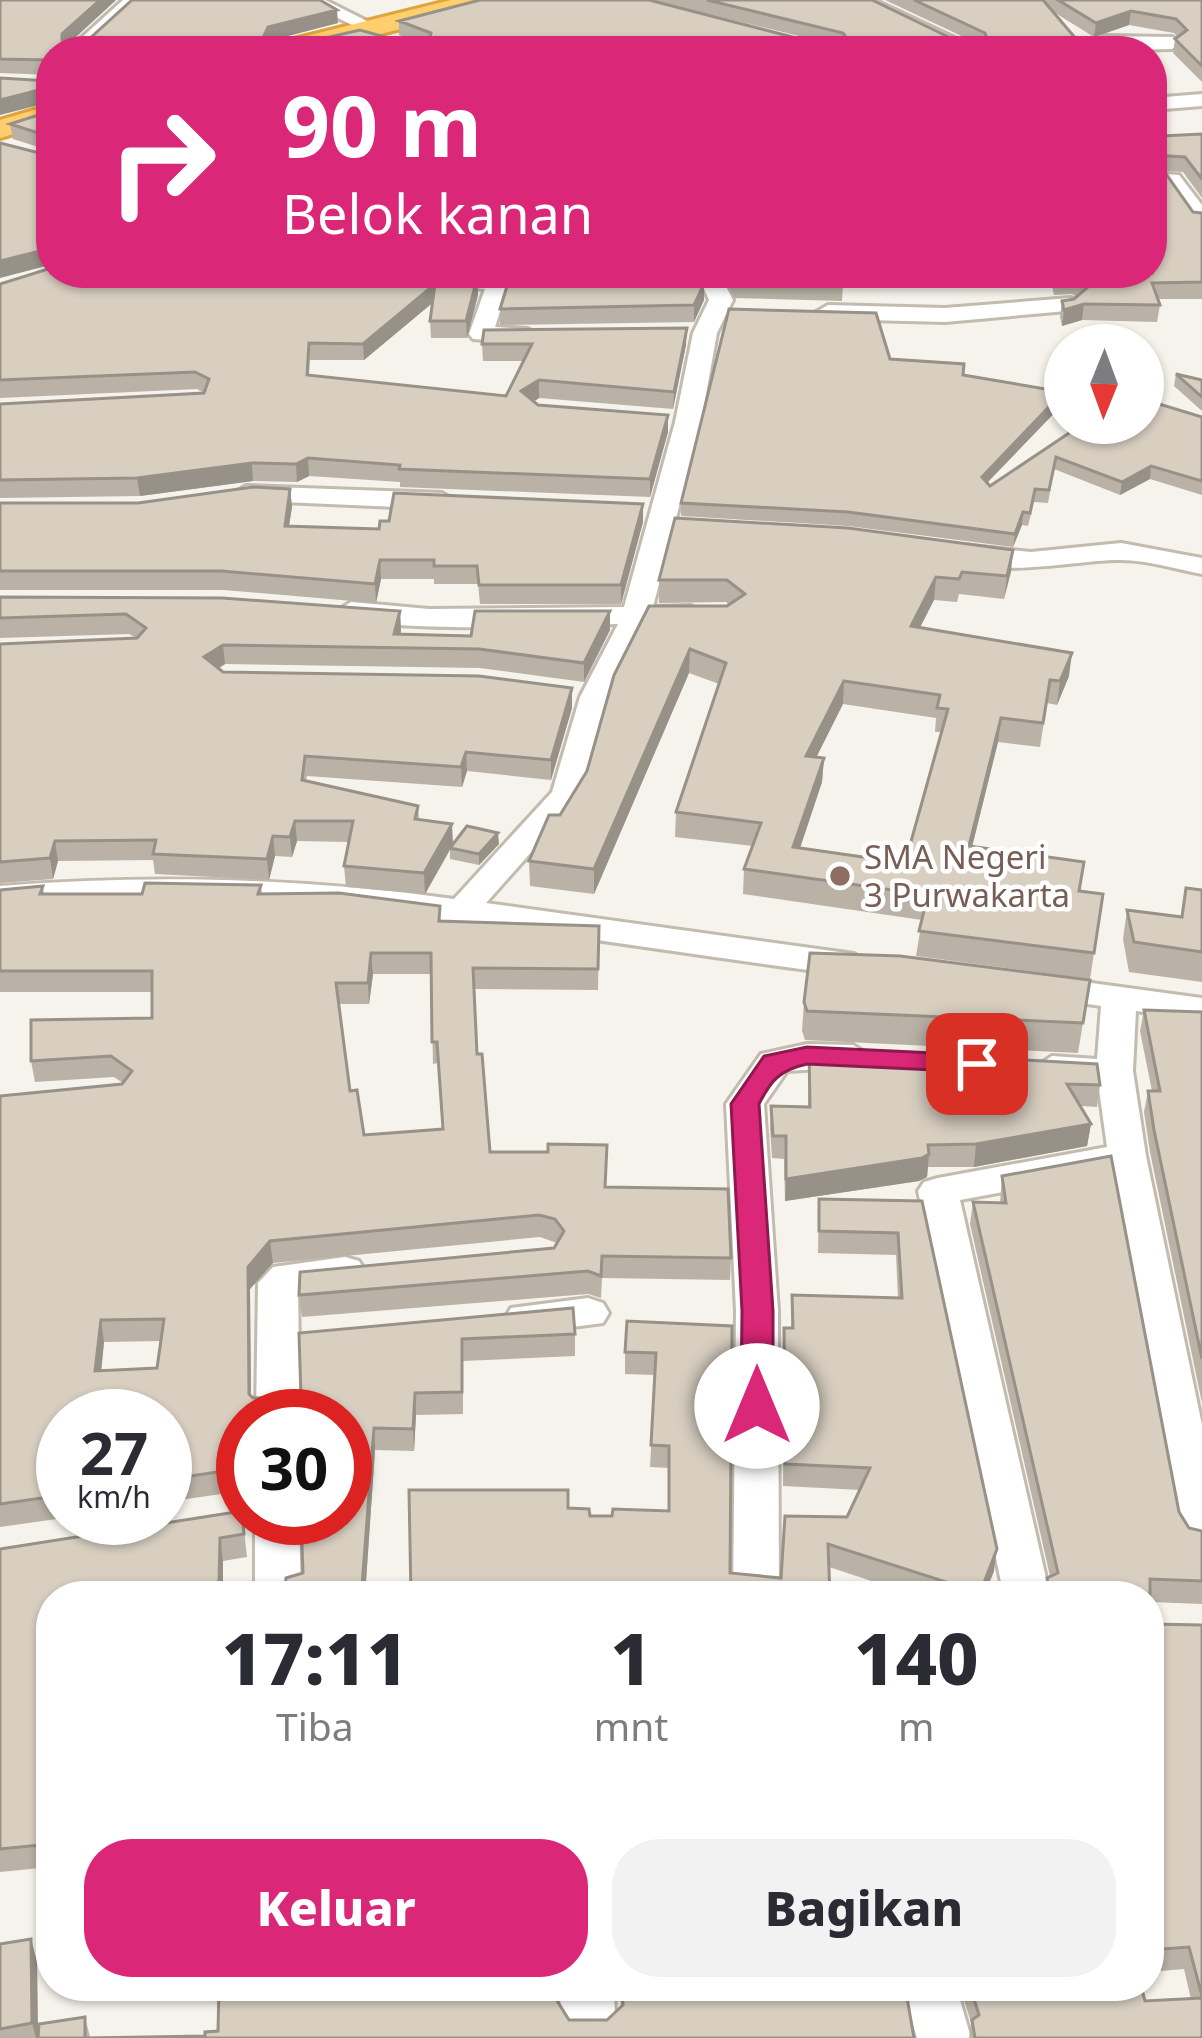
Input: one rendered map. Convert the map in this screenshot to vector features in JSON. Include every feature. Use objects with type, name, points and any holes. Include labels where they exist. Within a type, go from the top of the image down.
[{"type":"highway","points":[[363,36],[483,0]]},
{"type":"highway","points":[[4,141],[36,123]]},
{"type":"street","points":[[93,36],[133,0]]},
{"type":"street","points":[[318,4],[351,0]]},
{"type":"street","points":[[859,0],[939,36]]},
{"type":"street","points":[[318,4],[374,34]]},
{"type":"street","points":[[1167,43],[1172,43]]},
{"type":"street","points":[[1167,103],[1202,100]]},
{"type":"street","points":[[1167,179],[1202,177]]},
{"type":"street","points":[[1167,184],[1202,220]]},
{"type":"street","points":[[495,288],[483,336],[554,336]]},
{"type":"street","points":[[460,912],[566,794],[578,771],[583,695],[613,669],[637,613],[676,422],[719,288]]},
{"type":"street","points":[[791,311],[944,315],[1070,305]]},
{"type":"street","points":[[226,494],[479,502]]},
{"type":"street","points":[[941,550],[1013,560],[1121,551],[1202,566]]},
{"type":"street","points":[[328,609],[382,617],[726,616]]},
{"type":"street","points":[[0,896],[115,884],[305,889],[896,969]]},
{"type":"street","points":[[1007,983],[1202,1009]]},
{"type":"street","points":[[1120,996],[1114,1072],[1202,1534]]},
{"type":"street","points":[[756,1581],[758,1311],[745,1104],[774,1062],[807,1055],[885,1058]]},
{"type":"street","points":[[1023,1066],[1114,1072]]},
{"type":"street","points":[[1024,1581],[938,1191],[1127,1156]]},
{"type":"street","points":[[278,1389],[278,1283],[301,1275],[383,1268]]},
{"type":"street","points":[[493,1321],[588,1313]]},
{"type":"street","points":[[279,1339],[326,1335]]},
{"type":"street","points":[[278,1545],[278,1581]]},
{"type":"street","points":[[933,2001],[944,2038]]},
{"type":"building","points":[[0,0],[100,0],[62,36],[36,36],[36,60],[0,59]]},
{"type":"building","points":[[132,0],[320,0],[337,10],[268,27],[264,36],[92,36]]},
{"type":"building","points":[[480,0],[649,0],[789,36],[430,36],[399,21]]},
{"type":"building","points":[[707,0],[872,0],[947,36],[845,36]]},
{"type":"building","points":[[914,0],[1043,0],[1074,36],[986,36]]},
{"type":"building","points":[[1058,0],[1202,0],[1202,66],[1175,39],[1187,30],[1176,19],[1131,11],[1096,23]]},
{"type":"building","points":[[360,30],[381,36],[334,36]]},
{"type":"building","points":[[0,78],[36,80],[36,91],[0,100]]},
{"type":"building","points":[[36,116],[36,132],[10,124]]},
{"type":"building","points":[[1202,134],[1202,179],[1185,157],[1167,156],[1167,136]]},
{"type":"building","points":[[0,143],[36,152],[36,253],[0,261]]},
{"type":"building","points":[[1167,175],[1193,212],[1202,213],[1202,282],[1167,283]]},
{"type":"building","points":[[36,273],[36,288],[430,288],[363,344],[309,343],[307,375],[506,396],[532,344],[482,344],[484,330],[687,328],[674,392],[539,380],[521,391],[538,405],[668,415],[650,479],[399,469],[400,465],[308,458],[296,464],[252,463],[137,478],[0,480],[0,404],[204,393],[209,379],[195,372],[0,380],[0,284]]},
{"type":"building","points":[[434,288],[474,288],[466,321],[430,321]]},
{"type":"building","points":[[506,288],[702,288],[694,305],[500,309]]},
{"type":"building","points":[[1087,288],[1154,288],[1160,305],[1084,304],[1064,310],[1062,301],[1074,299]]},
{"type":"building","points":[[729,309],[876,313],[890,359],[964,364],[963,375],[1044,389],[1044,412],[982,477],[990,486],[1053,444],[1164,444],[1164,405],[1202,417],[1202,481],[1151,466],[1122,482],[1056,457],[1049,490],[1035,489],[1030,513],[1023,512],[1015,534],[848,512],[681,503]]},
{"type":"building","points":[[1176,374],[1202,380],[1202,397]]},
{"type":"building","points":[[253,487],[290,489],[285,526],[379,529],[380,521],[389,521],[394,493],[643,504],[621,585],[479,585],[477,566],[434,566],[434,560],[380,560],[375,584],[222,571],[0,571],[0,503],[138,503]]},
{"type":"building","points":[[675,518],[848,528],[1013,550],[1007,576],[962,572],[959,579],[936,577],[911,626],[1072,653],[1060,681],[1050,680],[1043,723],[1001,718],[969,846],[1084,862],[1079,891],[1103,894],[1094,953],[919,931],[928,895],[744,869],[761,823],[676,812],[726,663],[690,649],[594,869],[529,861],[549,815],[560,815],[587,771],[614,675],[649,606],[727,606],[745,594],[727,580],[659,580]],"holes":[[[844,681],[940,695],[937,708],[948,709],[905,863],[793,847],[824,758],[806,756]]]},
{"type":"building","points":[[0,597],[222,598],[400,611],[394,634],[471,636],[475,611],[610,611],[584,663],[479,649],[223,645],[204,657],[223,672],[479,676],[572,688],[551,760],[466,752],[461,767],[305,756],[302,780],[418,806],[415,819],[452,824],[424,873],[344,866],[353,821],[295,821],[290,837],[273,836],[267,859],[153,854],[156,840],[55,841],[50,858],[0,862],[0,644],[137,638],[146,628],[126,614],[0,618]]},
{"type":"building","points":[[467,826],[498,833],[479,854],[450,848]]},
{"type":"building","points":[[145,883],[261,885],[258,894],[339,893],[440,906],[439,921],[599,926],[598,969],[473,968],[477,1054],[482,1054],[490,1152],[548,1152],[548,1144],[607,1145],[605,1187],[728,1189],[731,1258],[602,1256],[601,1276],[588,1271],[299,1295],[300,1272],[554,1248],[564,1231],[555,1219],[539,1215],[270,1241],[248,1267],[249,1389],[216,1389],[216,1472],[192,1476],[192,1389],[36,1389],[36,1499],[0,1504],[0,1096],[122,1084],[132,1071],[111,1056],[31,1061],[31,1020],[152,1018],[152,971],[0,971],[0,890],[43,886],[40,894],[142,894]],"holes":[[[371,953],[431,953],[432,1042],[437,1042],[443,1129],[364,1135],[357,1090],[350,1091],[336,983],[368,983]],[[164,1319],[157,1368],[95,1371],[101,1320]]]},
{"type":"building","points":[[1186,888],[1202,890],[1202,952],[1134,942],[1127,910],[1182,917]]},
{"type":"building","points":[[810,953],[900,956],[1090,980],[1083,1023],[807,1011]]},
{"type":"building","points":[[1144,1010],[1202,1012],[1202,1359],[1154,1130],[1148,1091],[1160,1091]]},
{"type":"building","points":[[809,1048],[1097,1064],[1100,1085],[1067,1084],[1091,1124],[976,1144],[928,1145],[929,1154],[922,1158],[786,1179],[786,1136],[773,1136],[771,1106],[810,1107]]},
{"type":"building","points":[[1111,1156],[1179,1512],[1189,1528],[1202,1531],[1202,1581],[1048,1581],[1058,1573],[973,1202],[1006,1203],[1002,1176]]},
{"type":"building","points":[[819,1199],[922,1201],[997,1549],[985,1581],[943,1581],[828,1544],[829,1581],[411,1581],[409,1490],[568,1490],[568,1508],[589,1509],[590,1516],[612,1516],[613,1509],[669,1511],[669,1446],[651,1445],[656,1353],[625,1352],[627,1321],[732,1326],[730,1573],[781,1578],[785,1516],[847,1517],[870,1468],[785,1464],[784,1328],[793,1328],[792,1295],[902,1298],[898,1233],[819,1231]]},
{"type":"building","points":[[573,1308],[575,1334],[462,1339],[462,1392],[415,1393],[413,1429],[374,1428],[372,1454],[372,1389],[301,1389],[299,1333]]},
{"type":"building","points":[[216,1515],[219,1581],[36,1581],[36,1845],[0,1849],[0,1549],[36,1543],[192,1545],[192,1519]]},
{"type":"building","points":[[302,1545],[365,1545],[362,1581],[286,1581],[303,1573]]},
{"type":"building","points":[[1164,1624],[1202,1625],[1202,1996],[1189,1947],[1164,1949]]},
{"type":"building","points":[[31,1939],[32,2023],[0,2029],[0,1944]]},
{"type":"building","points":[[1202,1998],[1202,2038],[975,2038],[972,2020],[979,2015],[975,2001]]},
{"type":"building","points":[[219,2001],[557,2001],[569,2020],[607,2020],[623,2001],[908,2001],[914,2038],[85,2038],[205,2036],[205,2032],[218,2031]]},
{"type":"building","points":[[85,2017],[85,2038],[38,2038],[39,2024]]},
{"type":"place","name":"SMA Negeri 3 Purwakarta","points":[[840,876]]},
{"type":"route","points":[[757,1406],[758,1311],[745,1104],[758,1080],[774,1062],[807,1055],[977,1064]]}]
